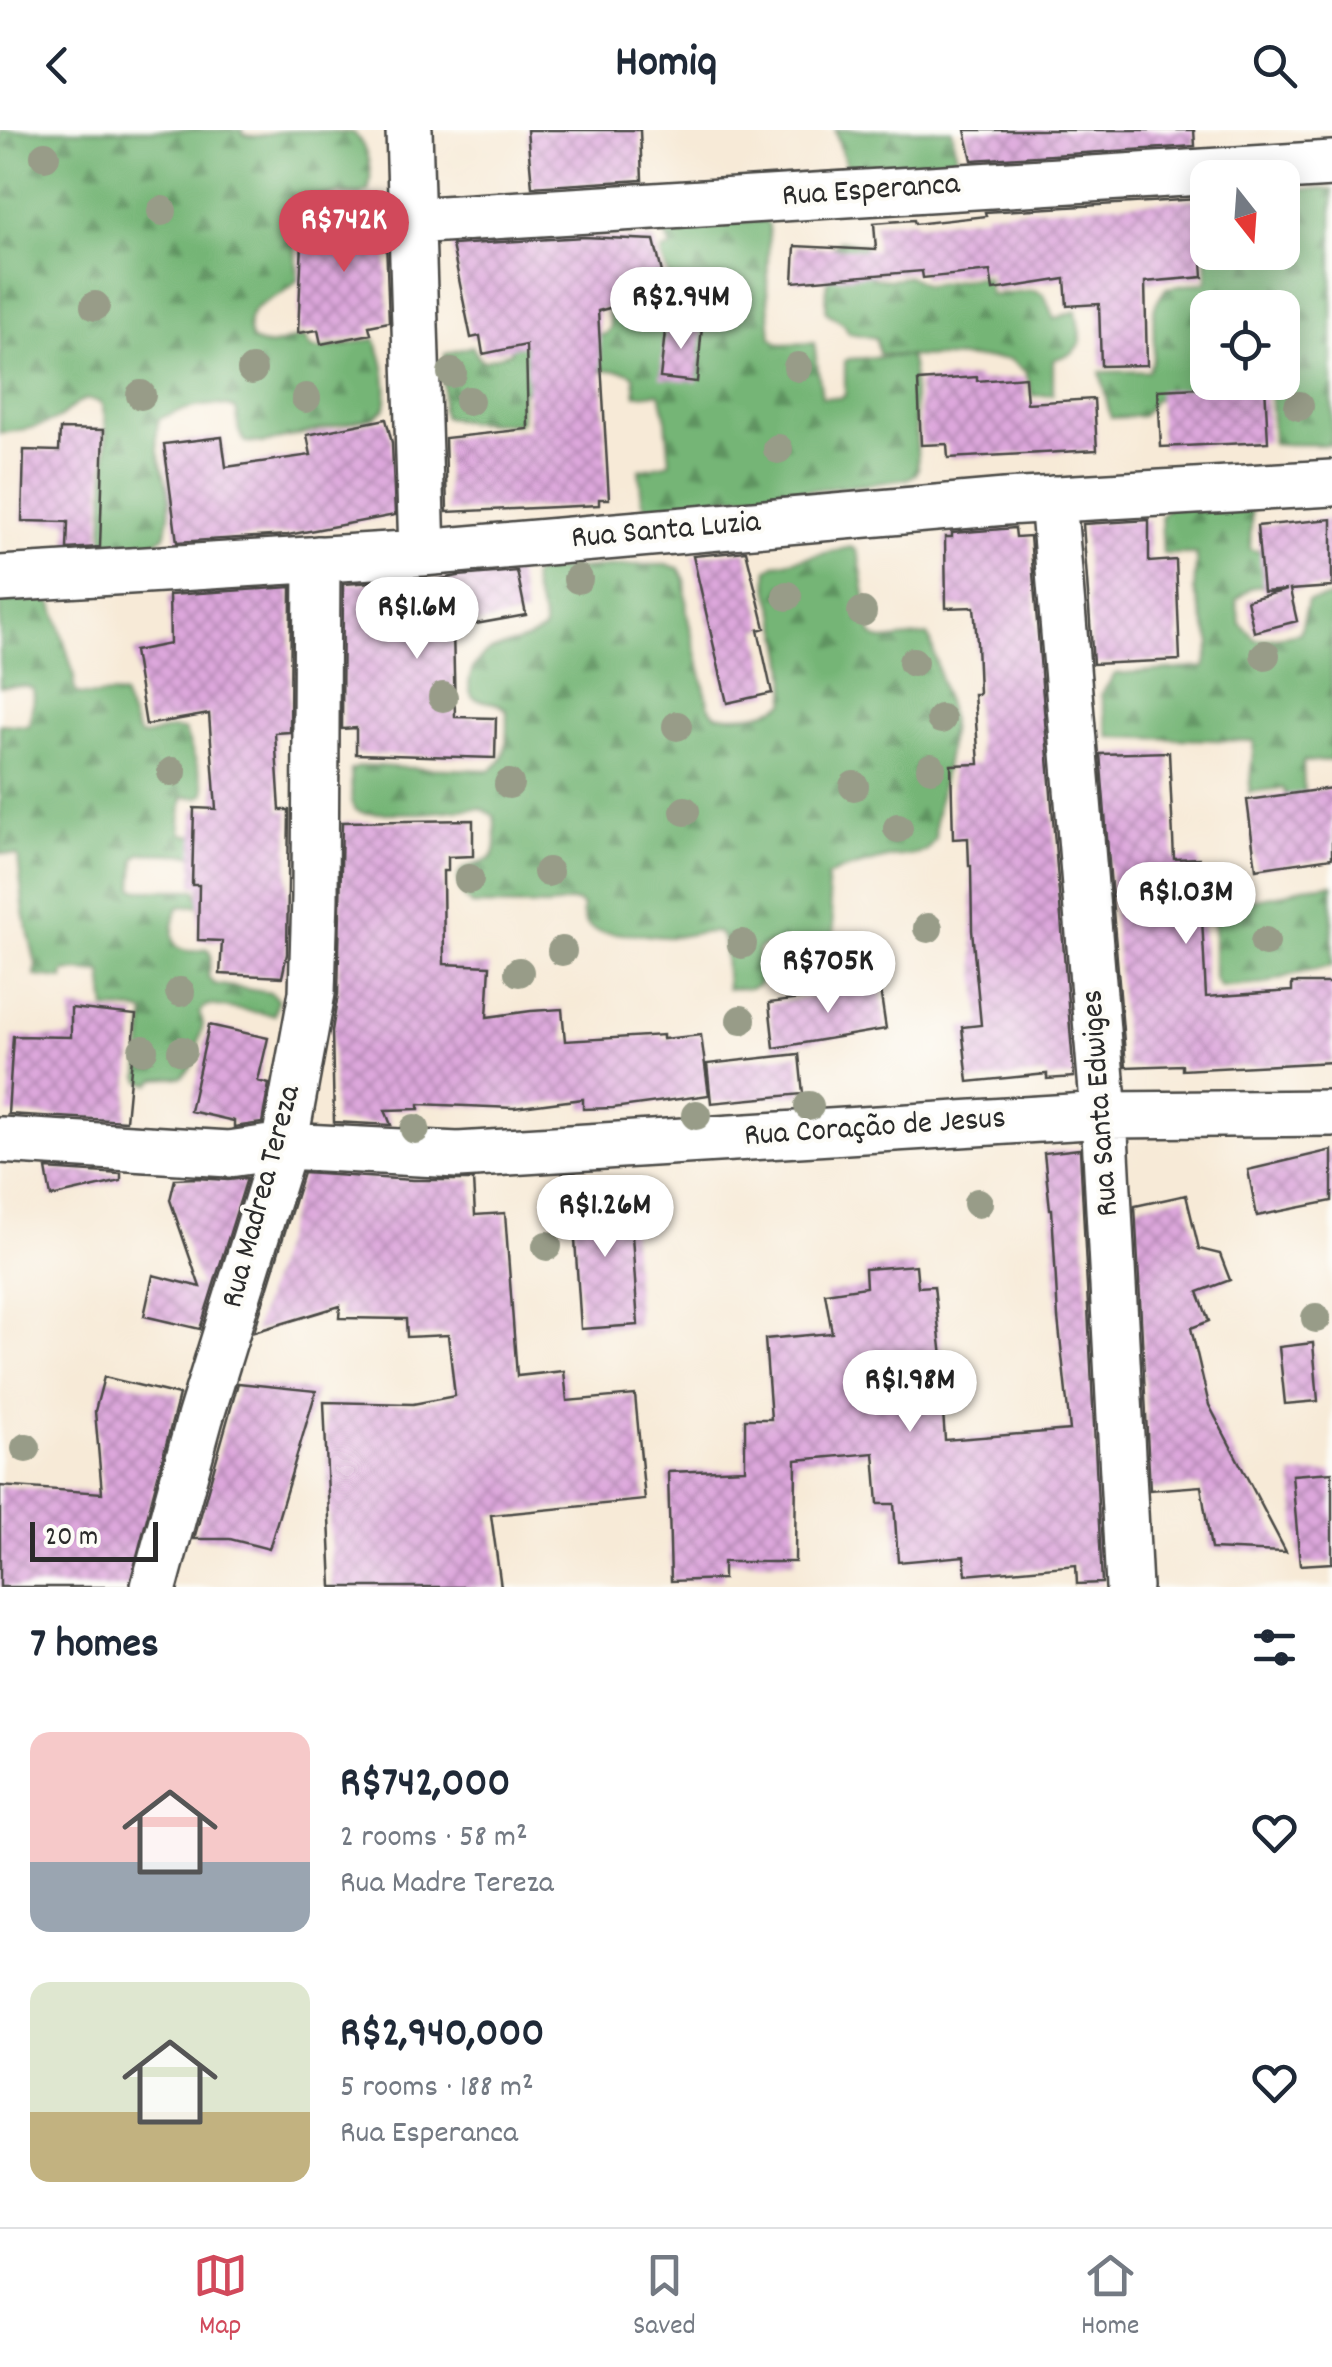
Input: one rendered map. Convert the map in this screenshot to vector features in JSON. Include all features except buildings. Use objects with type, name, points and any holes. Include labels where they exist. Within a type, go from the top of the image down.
[{"type":"street","points":[[408,130],[422,553]]},
{"type":"street","name":"Rua Esperanca","points":[[410,221],[1332,164]]},
{"type":"street","name":"Rua Santa Luzia","points":[[0,580],[422,553],[1053,499],[1332,482]]},
{"type":"street","name":"Rua Santa Edwiges","points":[[1053,499],[1104,1115],[1129,1587]]},
{"type":"street","name":"Rua Madrea Tereza","points":[[154,1587],[200,1418],[284,1146],[312,993],[316,558]]},
{"type":"street","name":"Rua Coração de Jesus","points":[[0,1140],[229,1154],[284,1146],[458,1155],[1104,1115],[1332,1113]]},
{"type":"green space","points":[[0,130],[243,130],[243,134],[252,136],[296,131],[354,133],[368,160],[368,191],[303,202],[298,210],[295,250],[298,279],[255,310],[249,327],[252,341],[269,345],[306,338],[310,347],[321,349],[375,339],[385,373],[385,408],[374,417],[264,443],[246,442],[238,429],[236,409],[228,406],[198,407],[159,419],[157,446],[169,501],[165,536],[135,548],[103,542],[106,449],[101,403],[87,399],[51,422],[0,433]]},
{"type":"green space","points":[[835,130],[952,130],[958,163],[849,175]]},
{"type":"green space","points":[[1300,189],[1332,189],[1332,445],[1273,444],[1271,400],[1300,400],[1300,290],[1190,290],[1190,389],[1154,400],[1142,416],[1111,418],[1100,372],[1148,371],[1154,349],[1155,308],[1166,288],[1207,282],[1207,270],[1300,270]]},
{"type":"green space","points":[[765,220],[769,225],[767,289],[771,338],[780,344],[814,343],[822,397],[845,395],[845,361],[849,359],[904,356],[879,354],[876,338],[849,333],[844,324],[826,312],[828,252],[840,240],[864,245],[872,278],[909,276],[925,285],[986,276],[990,295],[1034,290],[1044,294],[1054,319],[1076,311],[1081,342],[1072,353],[1053,360],[1053,394],[1033,396],[1026,372],[1009,359],[905,356],[912,364],[918,468],[907,479],[872,484],[646,507],[639,470],[670,463],[660,393],[636,395],[634,376],[613,370],[529,388],[522,392],[518,424],[444,417],[445,354],[472,346],[484,361],[511,352],[510,326],[558,341],[605,334],[611,327],[603,286],[641,294],[644,306],[667,299],[664,289],[672,283],[661,256],[662,251],[671,248],[665,234],[668,227]]},
{"type":"green space","points":[[1176,499],[1252,503],[1250,549],[1276,556],[1282,580],[1251,588],[1236,600],[1240,623],[1256,640],[1300,633],[1308,601],[1332,597],[1332,760],[1303,762],[1304,805],[1292,807],[1283,788],[1249,792],[1254,741],[1109,737],[1101,695],[1115,674],[1205,667],[1211,643],[1194,590],[1197,554],[1163,554],[1161,516]]},
{"type":"green space","points":[[851,547],[859,557],[875,638],[927,635],[931,642],[951,721],[935,839],[926,851],[891,857],[827,877],[834,928],[832,943],[808,948],[780,943],[758,949],[759,985],[727,989],[724,941],[719,933],[671,937],[605,933],[591,928],[583,916],[583,906],[572,901],[548,906],[472,905],[460,889],[460,872],[492,857],[496,843],[494,816],[481,808],[422,813],[355,810],[351,770],[356,768],[491,770],[502,759],[507,711],[500,705],[473,698],[469,681],[484,655],[544,630],[533,575],[543,571],[635,565],[679,568],[685,580],[687,614],[709,707],[716,715],[743,716],[785,703],[785,660],[768,587],[768,569]]},
{"type":"green space","points":[[42,598],[53,604],[77,694],[123,695],[141,736],[185,731],[204,785],[205,793],[200,797],[183,797],[180,821],[182,834],[210,839],[207,855],[141,853],[135,859],[133,888],[196,890],[201,905],[178,907],[173,928],[175,943],[185,951],[208,949],[208,977],[214,984],[271,993],[278,1000],[274,1015],[204,1007],[193,1065],[182,1077],[156,1079],[150,1084],[141,1081],[145,1013],[106,1009],[102,973],[64,972],[63,979],[35,976],[18,856],[0,853],[0,724],[29,726],[34,697],[33,689],[25,686],[0,687],[0,601]]},
{"type":"green space","points":[[1332,884],[1332,966],[1264,984],[1220,988],[1214,978],[1214,909],[1229,899],[1250,900]]}]
